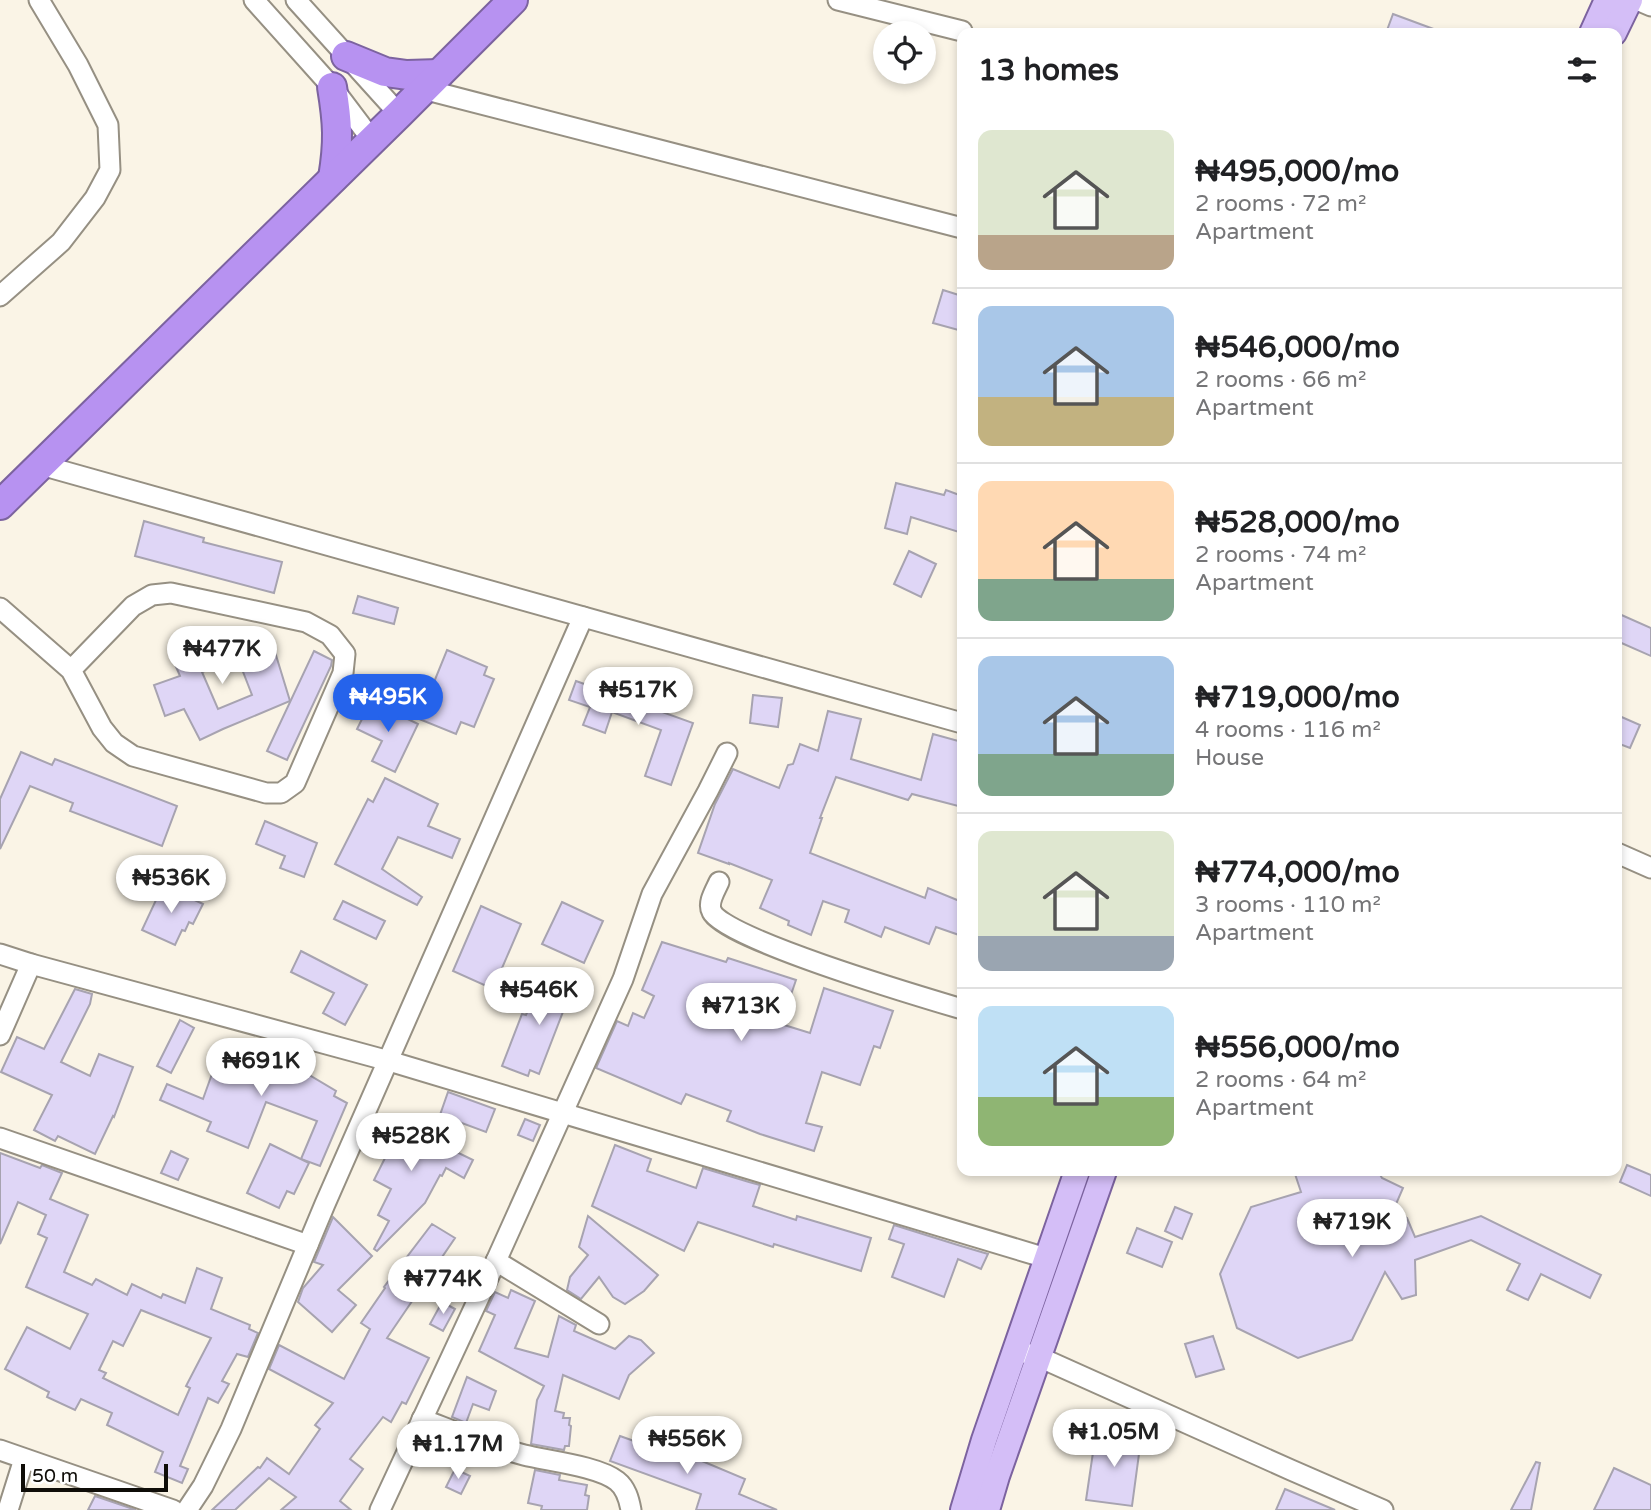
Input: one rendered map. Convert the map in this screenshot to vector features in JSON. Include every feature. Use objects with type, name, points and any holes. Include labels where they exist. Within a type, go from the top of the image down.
[{"type":"highway","points":[[0,505],[513,0]]},
{"type":"highway","points":[[346,56],[385,72],[431,82]]},
{"type":"highway","points":[[332,87],[338,119],[338,146],[333,178]]},
{"type":"main road","points":[[1594,28],[1607,0]]},
{"type":"main road","points":[[1616,28],[1630,0]]},
{"type":"main road","points":[[963,1510],[984,1440],[1075,1176]]},
{"type":"main road","points":[[987,1510],[996,1476],[1102,1176]]},
{"type":"street","points":[[0,296],[61,242],[95,198],[110,170],[108,125],[78,65],[39,0]]},
{"type":"street","points":[[254,0],[332,87],[372,140]]},
{"type":"street","points":[[296,0],[399,114]]},
{"type":"street","points":[[838,0],[957,30]]},
{"type":"street","points":[[1637,0],[1651,6]]},
{"type":"street","points":[[431,82],[957,227]]},
{"type":"street","points":[[41,465],[957,722]]},
{"type":"street","points":[[0,608],[71,670],[102,728],[114,743],[133,756],[266,793],[281,793],[295,783],[343,674],[345,654],[330,635],[306,622],[170,593],[152,595],[133,606],[71,670]]},
{"type":"street","points":[[187,1510],[203,1486],[231,1429],[308,1245],[583,617]]},
{"type":"street","points":[[380,1510],[623,979],[652,894],[727,753]]},
{"type":"street","points":[[1622,855],[1651,868]]},
{"type":"street","points":[[719,882],[710,904],[712,914],[725,925],[769,945],[901,992],[957,1008]]},
{"type":"street","points":[[0,954],[389,1061],[1046,1258]]},
{"type":"street","points":[[0,1035],[31,964]]},
{"type":"street","points":[[0,1138],[308,1245]]},
{"type":"street","points":[[496,1261],[599,1324]]},
{"type":"street","points":[[1015,1349],[1039,1357],[1383,1510]]},
{"type":"street","points":[[422,1419],[485,1444],[608,1476],[625,1490],[631,1510]]},
{"type":"street","points":[[0,1450],[173,1510]]},
{"type":"street","points":[[8,1510],[24,1459]]},
{"type":"building","points":[[1393,14],[1431,28],[1388,28]]},
{"type":"building","points":[[943,290],[957,294],[957,330],[933,323]]},
{"type":"building","points":[[896,483],[944,495],[946,490],[957,494],[957,531],[911,517],[907,534],[885,528]]},
{"type":"building","points":[[144,521],[204,538],[203,542],[282,562],[274,593],[135,556]]},
{"type":"building","points":[[909,551],[936,564],[921,597],[894,584]]},
{"type":"building","points":[[358,596],[398,608],[394,624],[353,613]]},
{"type":"building","points":[[1622,615],[1651,628],[1651,656],[1622,643]]},
{"type":"building","points":[[220,630],[225,645],[229,643],[235,660],[202,672],[218,709],[252,695],[233,646],[250,638],[259,657],[275,652],[290,701],[200,740],[184,709],[165,716],[154,685],[180,676],[174,662],[200,651],[195,638]]},
{"type":"building","points":[[447,650],[487,667],[484,675],[494,679],[474,727],[461,722],[456,734],[419,719]]},
{"type":"building","points":[[314,651],[332,660],[331,666],[287,760],[267,751]]},
{"type":"building","points":[[576,681],[693,723],[671,785],[645,776],[661,730],[612,712],[605,733],[583,725],[590,707],[569,700]]},
{"type":"building","points":[[753,695],[782,698],[778,727],[750,723]]},
{"type":"building","points":[[371,701],[418,724],[395,772],[372,761],[382,741],[357,729]]},
{"type":"building","points":[[828,711],[861,719],[851,759],[921,780],[933,734],[957,741],[957,806],[912,794],[908,800],[836,777],[810,853],[925,898],[928,888],[957,900],[957,934],[936,927],[929,944],[885,927],[881,937],[845,922],[849,910],[823,901],[811,935],[760,908],[772,880],[698,853],[715,804],[733,769],[779,788],[788,765],[793,764],[800,744],[818,751]]},
{"type":"building","points":[[1622,717],[1640,725],[1630,748],[1622,745]]},
{"type":"building","points":[[21,752],[52,765],[55,759],[177,806],[162,846],[70,811],[73,803],[30,786],[0,849],[0,799]]},
{"type":"building","points":[[385,778],[438,804],[428,826],[460,839],[452,858],[398,837],[382,869],[422,897],[417,905],[335,864],[368,799],[373,802]]},
{"type":"building","points":[[265,821],[317,843],[304,877],[280,868],[285,856],[256,844]]},
{"type":"building","points":[[163,885],[203,904],[193,924],[189,922],[185,931],[182,930],[175,945],[142,930]]},
{"type":"building","points":[[343,901],[385,921],[376,939],[334,919]]},
{"type":"building","points":[[562,902],[603,921],[584,963],[542,944]]},
{"type":"building","points":[[481,906],[521,924],[493,989],[453,971]]},
{"type":"building","points":[[662,942],[726,962],[728,958],[796,980],[781,1024],[810,1033],[824,988],[893,1011],[880,1048],[874,1046],[860,1085],[822,1072],[806,1123],[822,1127],[814,1151],[727,1121],[731,1111],[686,1094],[681,1104],[596,1068],[617,1021],[628,1026],[633,1013],[644,1018],[654,996],[642,990]]},
{"type":"building","points":[[301,951],[367,985],[345,1025],[323,1013],[334,993],[291,972]]},
{"type":"building","points":[[542,977],[580,992],[574,1007],[566,1004],[539,1074],[530,1070],[528,1076],[502,1066],[522,1014],[526,1015]]},
{"type":"building","points":[[75,989],[92,994],[90,1004],[61,1062],[90,1076],[99,1054],[133,1067],[114,1117],[95,1154],[58,1136],[55,1141],[34,1130],[52,1095],[1,1072],[17,1037],[44,1049]]},
{"type":"building","points":[[180,1020],[194,1028],[171,1073],[157,1066]]},
{"type":"building","points":[[241,1042],[304,1063],[301,1070],[336,1091],[334,1096],[347,1103],[320,1166],[301,1159],[317,1121],[266,1102],[248,1148],[207,1131],[211,1122],[160,1100],[167,1084],[203,1099],[222,1046],[237,1052]]},
{"type":"building","points":[[448,1092],[495,1109],[486,1132],[440,1115]]},
{"type":"building","points":[[379,1116],[425,1143],[428,1138],[473,1160],[464,1178],[446,1168],[425,1203],[377,1251],[374,1249],[389,1221],[378,1215],[391,1189],[374,1180],[391,1146],[370,1133]]},
{"type":"building","points":[[525,1119],[540,1125],[533,1141],[518,1135]]},
{"type":"building","points":[[270,1144],[309,1163],[294,1194],[287,1191],[279,1208],[247,1193]]},
{"type":"building","points":[[615,1145],[651,1159],[647,1171],[696,1188],[703,1168],[760,1185],[753,1206],[796,1220],[797,1216],[871,1238],[861,1271],[774,1244],[773,1247],[698,1222],[684,1251],[592,1206]]},
{"type":"building","points":[[171,1151],[188,1159],[178,1180],[161,1173]]},
{"type":"building","points":[[0,1153],[62,1173],[50,1199],[88,1215],[64,1272],[92,1285],[96,1279],[127,1295],[132,1284],[161,1298],[163,1294],[185,1303],[197,1268],[222,1278],[211,1309],[250,1325],[249,1329],[258,1333],[248,1357],[237,1354],[222,1381],[229,1384],[218,1403],[208,1398],[180,1466],[188,1469],[182,1483],[155,1472],[163,1452],[107,1425],[112,1413],[81,1399],[75,1410],[47,1397],[49,1392],[5,1369],[27,1327],[70,1349],[88,1314],[26,1287],[47,1238],[38,1234],[46,1215],[18,1202],[0,1244]],"holes":[[[141,1310],[211,1338],[186,1386],[190,1388],[178,1415],[103,1378],[106,1373],[99,1370],[113,1341],[123,1346]]]},
{"type":"building","points":[[1627,1165],[1651,1175],[1651,1196],[1620,1182]]},
{"type":"building","points":[[1296,1176],[1381,1176],[1403,1188],[1393,1211],[1407,1218],[1415,1237],[1481,1216],[1601,1275],[1590,1298],[1541,1274],[1528,1300],[1507,1290],[1520,1264],[1471,1240],[1415,1260],[1416,1295],[1402,1299],[1385,1272],[1352,1340],[1298,1358],[1237,1328],[1220,1274],[1251,1207],[1301,1192]]},
{"type":"building","points":[[1175,1207],[1192,1214],[1182,1239],[1165,1231]]},
{"type":"building","points":[[588,1216],[658,1275],[644,1291],[625,1304],[613,1297],[599,1277],[581,1299],[567,1290],[570,1277],[588,1255],[579,1247]]},
{"type":"building","points":[[333,1217],[372,1256],[338,1290],[356,1305],[332,1332],[298,1302],[303,1288],[323,1265],[314,1262]]},
{"type":"building","points":[[432,1224],[455,1238],[387,1338],[429,1358],[406,1404],[402,1402],[391,1422],[383,1417],[350,1459],[363,1469],[340,1501],[351,1510],[281,1510],[296,1497],[269,1478],[235,1510],[212,1510],[260,1468],[267,1458],[289,1474],[320,1429],[315,1425],[333,1403],[269,1369],[279,1345],[344,1379],[370,1329],[361,1323],[384,1287]]},
{"type":"building","points":[[894,1225],[988,1254],[981,1269],[958,1259],[944,1297],[892,1277],[904,1244],[889,1239]]},
{"type":"building","points":[[1137,1228],[1172,1242],[1162,1267],[1127,1253]]},
{"type":"building","points":[[511,1290],[535,1301],[515,1348],[548,1357],[559,1316],[576,1325],[574,1331],[615,1349],[629,1336],[641,1340],[654,1353],[629,1375],[619,1399],[563,1375],[555,1411],[564,1413],[563,1418],[570,1418],[569,1446],[565,1446],[564,1450],[531,1444],[537,1400],[544,1386],[479,1351],[495,1315],[486,1311],[495,1292],[508,1298]]},
{"type":"building","points":[[442,1302],[455,1309],[443,1331],[430,1324]]},
{"type":"building","points":[[1213,1336],[1224,1369],[1196,1377],[1185,1344]]},
{"type":"building","points":[[467,1377],[496,1391],[489,1410],[473,1404],[466,1423],[452,1417]]},
{"type":"building","points":[[1096,1432],[1141,1439],[1132,1506],[1086,1500]]},
{"type":"building","points":[[620,1436],[702,1461],[745,1479],[739,1494],[777,1510],[696,1510],[701,1494],[610,1461]]},
{"type":"building","points":[[1536,1462],[1540,1463],[1531,1510],[1511,1510]]},
{"type":"building","points":[[1614,1468],[1651,1485],[1651,1510],[1594,1510]]},
{"type":"building","points":[[455,1469],[470,1476],[461,1494],[446,1487]]},
{"type":"building","points":[[535,1470],[560,1475],[559,1480],[587,1485],[587,1510],[541,1510],[542,1506],[528,1503]]},
{"type":"building","points":[[1285,1489],[1335,1510],[1276,1510]]},
{"type":"building","points":[[95,1496],[136,1510],[88,1510]]}]
